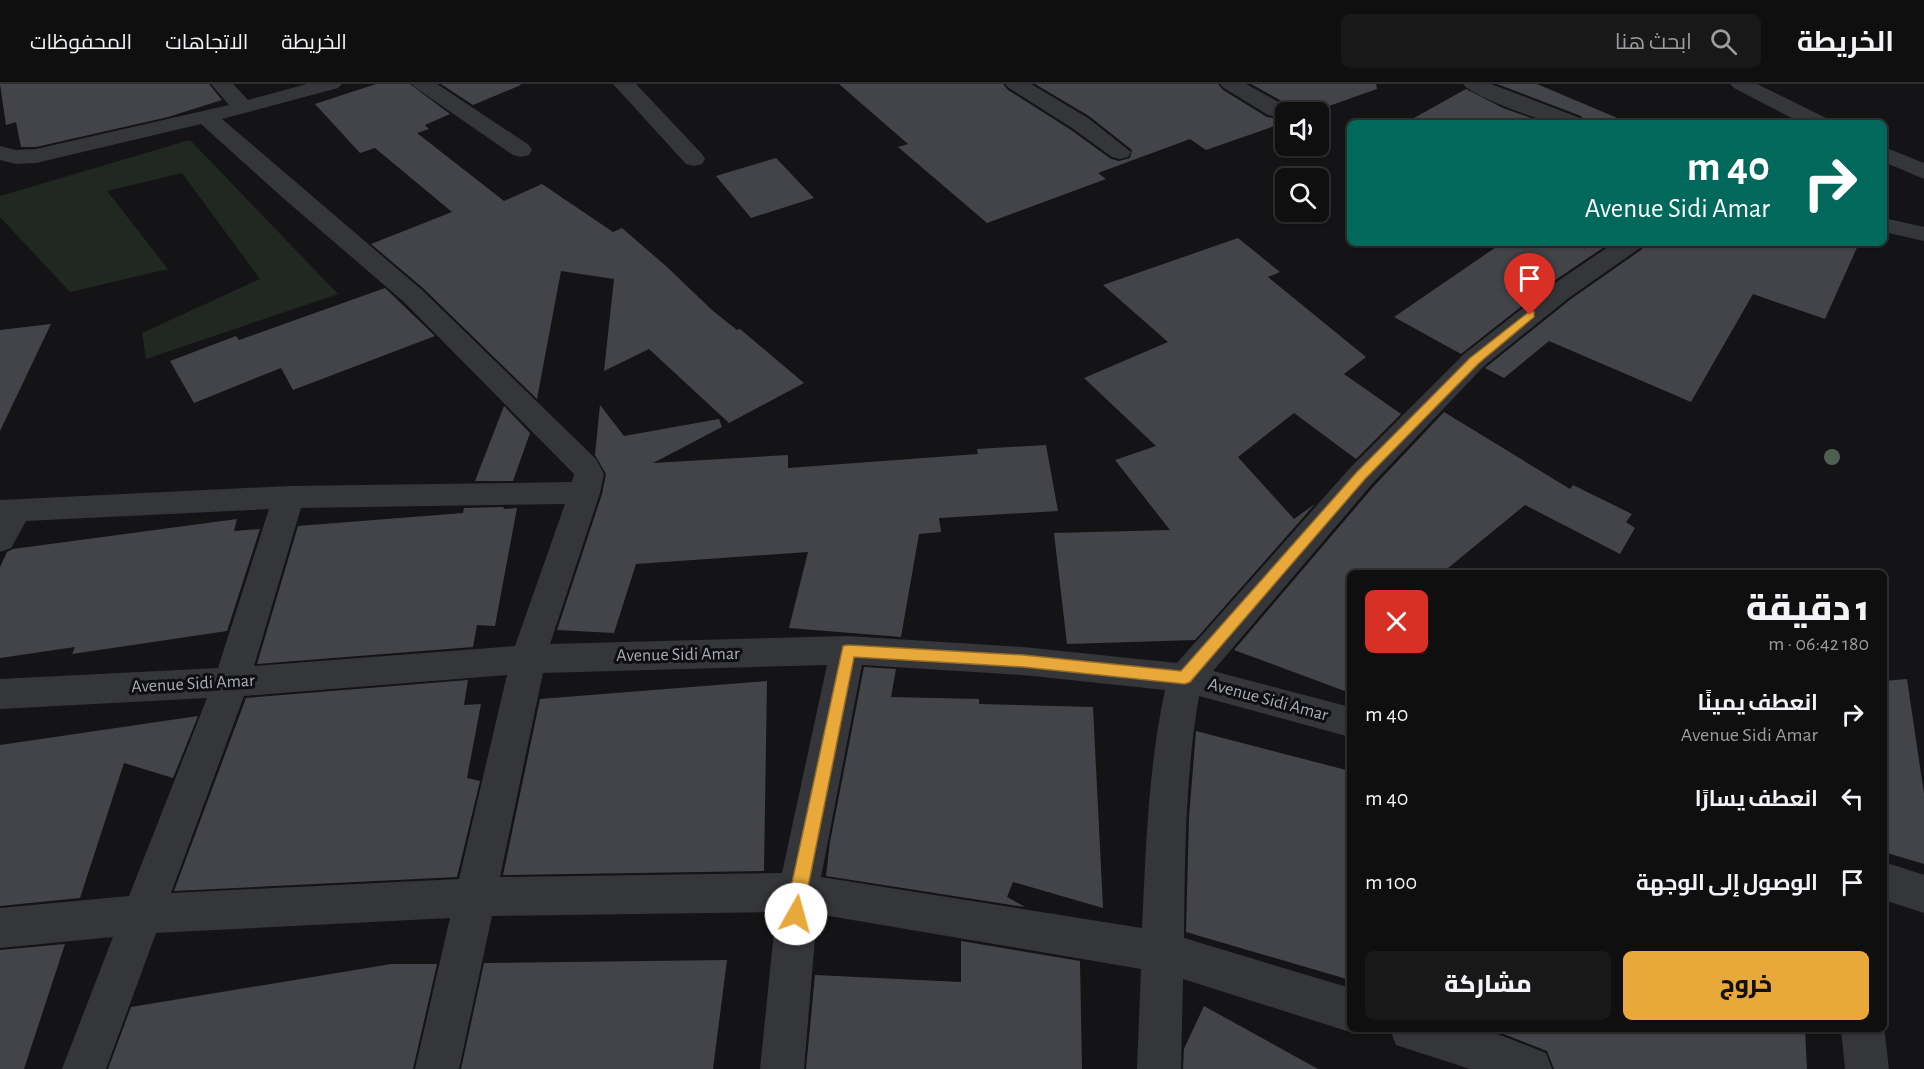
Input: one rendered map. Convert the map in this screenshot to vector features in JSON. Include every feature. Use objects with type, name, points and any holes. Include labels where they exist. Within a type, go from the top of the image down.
[{"type":"street","points":[[222,84],[243,108]]},
{"type":"street","points":[[0,153],[16,157],[36,156],[243,108],[331,84]]},
{"type":"street","points":[[423,84],[521,150]]},
{"type":"street","points":[[624,84],[694,159]]},
{"type":"street","points":[[1016,84],[1080,123],[1120,152]]},
{"type":"street","points":[[1231,84],[1275,109]]},
{"type":"street","points":[[1474,84],[1503,98],[1564,120]]},
{"type":"street","points":[[1741,84],[1812,120]]},
{"type":"street","points":[[206,117],[421,304],[585,467],[589,474],[585,493],[528,659],[437,1069]]},
{"type":"street","points":[[1887,155],[1924,172]]},
{"type":"street","points":[[1887,226],[1924,234]]},
{"type":"street","points":[[1159,1069],[1167,799],[1173,739],[1185,678],[1360,476],[1474,360],[1561,291],[1627,246]]},
{"type":"street","points":[[0,540],[8,510],[289,497],[585,493]]},
{"type":"street","points":[[84,1069],[231,682],[289,497]]},
{"type":"street","points":[[782,1069],[798,892],[848,650]]},
{"type":"street","name":"Avenue Sidi Amar","points":[[0,694],[231,682],[528,659],[848,650],[1023,661],[1185,678],[1347,721]]},
{"type":"street","points":[[1887,882],[1924,894]]},
{"type":"street","points":[[0,928],[142,914],[477,897],[798,892],[1161,952],[1347,1009]]},
{"type":"street","points":[[1423,1032],[1505,1055]]},
{"type":"street","points":[[1863,1032],[1867,1069]]},
{"type":"shaded area","points":[[190,140],[338,294],[146,359],[142,333],[260,279],[182,173],[107,191],[168,269],[70,292],[0,217],[0,196]]},
{"type":"building","points":[[0,84],[209,84],[222,100],[168,117],[36,147],[21,147],[16,122],[6,125]]},
{"type":"building","points":[[376,84],[410,84],[450,114],[425,125],[429,129],[417,133],[504,201],[542,184],[613,232],[622,228],[713,311],[737,330],[740,329],[804,383],[729,423],[649,349],[604,371],[614,279],[561,271],[537,399],[423,288],[371,244],[452,212],[375,148],[360,153],[315,104]]},
{"type":"building","points":[[441,84],[520,84],[521,85],[473,105]]},
{"type":"building","points":[[839,84],[1003,84],[1008,90],[1071,130],[1111,159],[1119,161],[1130,158],[1132,150],[1089,116],[1035,84],[1218,84],[1223,90],[1267,117],[1275,119],[1275,126],[1206,150],[1190,139],[1098,173],[1106,179],[987,223],[898,147],[908,144]]},
{"type":"building","points":[[1251,84],[1376,84],[1377,89],[1329,106],[1329,102],[1283,102]]},
{"type":"building","points":[[1497,84],[1537,84],[1622,120],[1583,120],[1581,116]]},
{"type":"building","points":[[1466,89],[1503,108],[1537,120],[1410,120]]},
{"type":"building","points":[[776,158],[814,198],[751,218],[716,176]]},
{"type":"building","points":[[1238,238],[1280,272],[1268,277],[1366,357],[1344,374],[1401,414],[1356,459],[1294,413],[1238,457],[1294,519],[1315,504],[1195,640],[1067,644],[1054,533],[1170,530],[1115,460],[1156,446],[1084,378],[1168,342],[1103,285]]},
{"type":"building","points":[[1498,246],[1606,246],[1551,283],[1461,354],[1394,317]]},
{"type":"building","points":[[1643,246],[1858,246],[1825,319],[1753,294],[1691,402],[1549,341],[1504,378],[1485,368],[1571,299],[1641,250]]},
{"type":"building","points":[[385,288],[435,336],[293,390],[281,368],[194,403],[170,361],[236,336],[239,340]]},
{"type":"building","points":[[51,324],[0,431],[0,330]]},
{"type":"building","points":[[600,405],[624,436],[719,419],[722,427],[653,463],[788,455],[788,468],[978,454],[977,449],[1046,445],[1058,511],[939,518],[941,532],[919,534],[901,637],[789,628],[808,552],[636,564],[614,633],[557,630],[602,494],[606,474],[595,455]]},
{"type":"building","points":[[504,406],[530,433],[513,481],[475,481]]},
{"type":"building","points":[[1444,412],[1570,489],[1573,485],[1632,514],[1626,522],[1635,528],[1620,554],[1525,505],[1446,570],[1347,570],[1347,692],[1234,650],[1374,486]]},
{"type":"building","points":[[504,507],[503,509],[517,508],[495,626],[477,625],[473,647],[257,664],[298,526],[463,513],[464,508]]},
{"type":"building","points":[[237,519],[234,531],[260,529],[227,631],[72,654],[75,647],[0,658],[0,567],[7,552],[13,549]]},
{"type":"building","points":[[864,667],[896,669],[891,697],[979,699],[979,704],[1093,707],[1103,908],[1013,882],[1007,897],[1025,907],[826,876],[830,842]]},
{"type":"building","points":[[1907,679],[1924,794],[1924,864],[1887,853],[1887,681]]},
{"type":"building","points":[[468,680],[464,705],[481,704],[467,778],[480,781],[457,877],[174,891],[246,698]]},
{"type":"building","points":[[767,681],[764,871],[503,875],[540,699]]},
{"type":"building","points":[[198,716],[173,778],[124,763],[80,898],[0,906],[0,745]]},
{"type":"building","points":[[1196,731],[1347,770],[1347,979],[1186,932],[1189,817]]},
{"type":"building","points":[[961,941],[1080,961],[1082,1069],[806,1069],[815,975],[961,982]]},
{"type":"building","points":[[65,944],[24,1069],[0,1069],[0,950]]},
{"type":"building","points":[[727,960],[713,1069],[461,1069],[484,963]]},
{"type":"building","points":[[391,964],[437,964],[413,1069],[108,1069],[131,1007]]},
{"type":"building","points":[[1204,1006],[1318,1069],[1183,1069],[1184,1049]]},
{"type":"building","points":[[1499,1032],[1805,1032],[1807,1069],[1554,1069],[1547,1051]]},
{"type":"route","points":[[796,914],[798,892],[848,650],[1023,661],[1185,678],[1360,476],[1474,360],[1530,315]]}]
